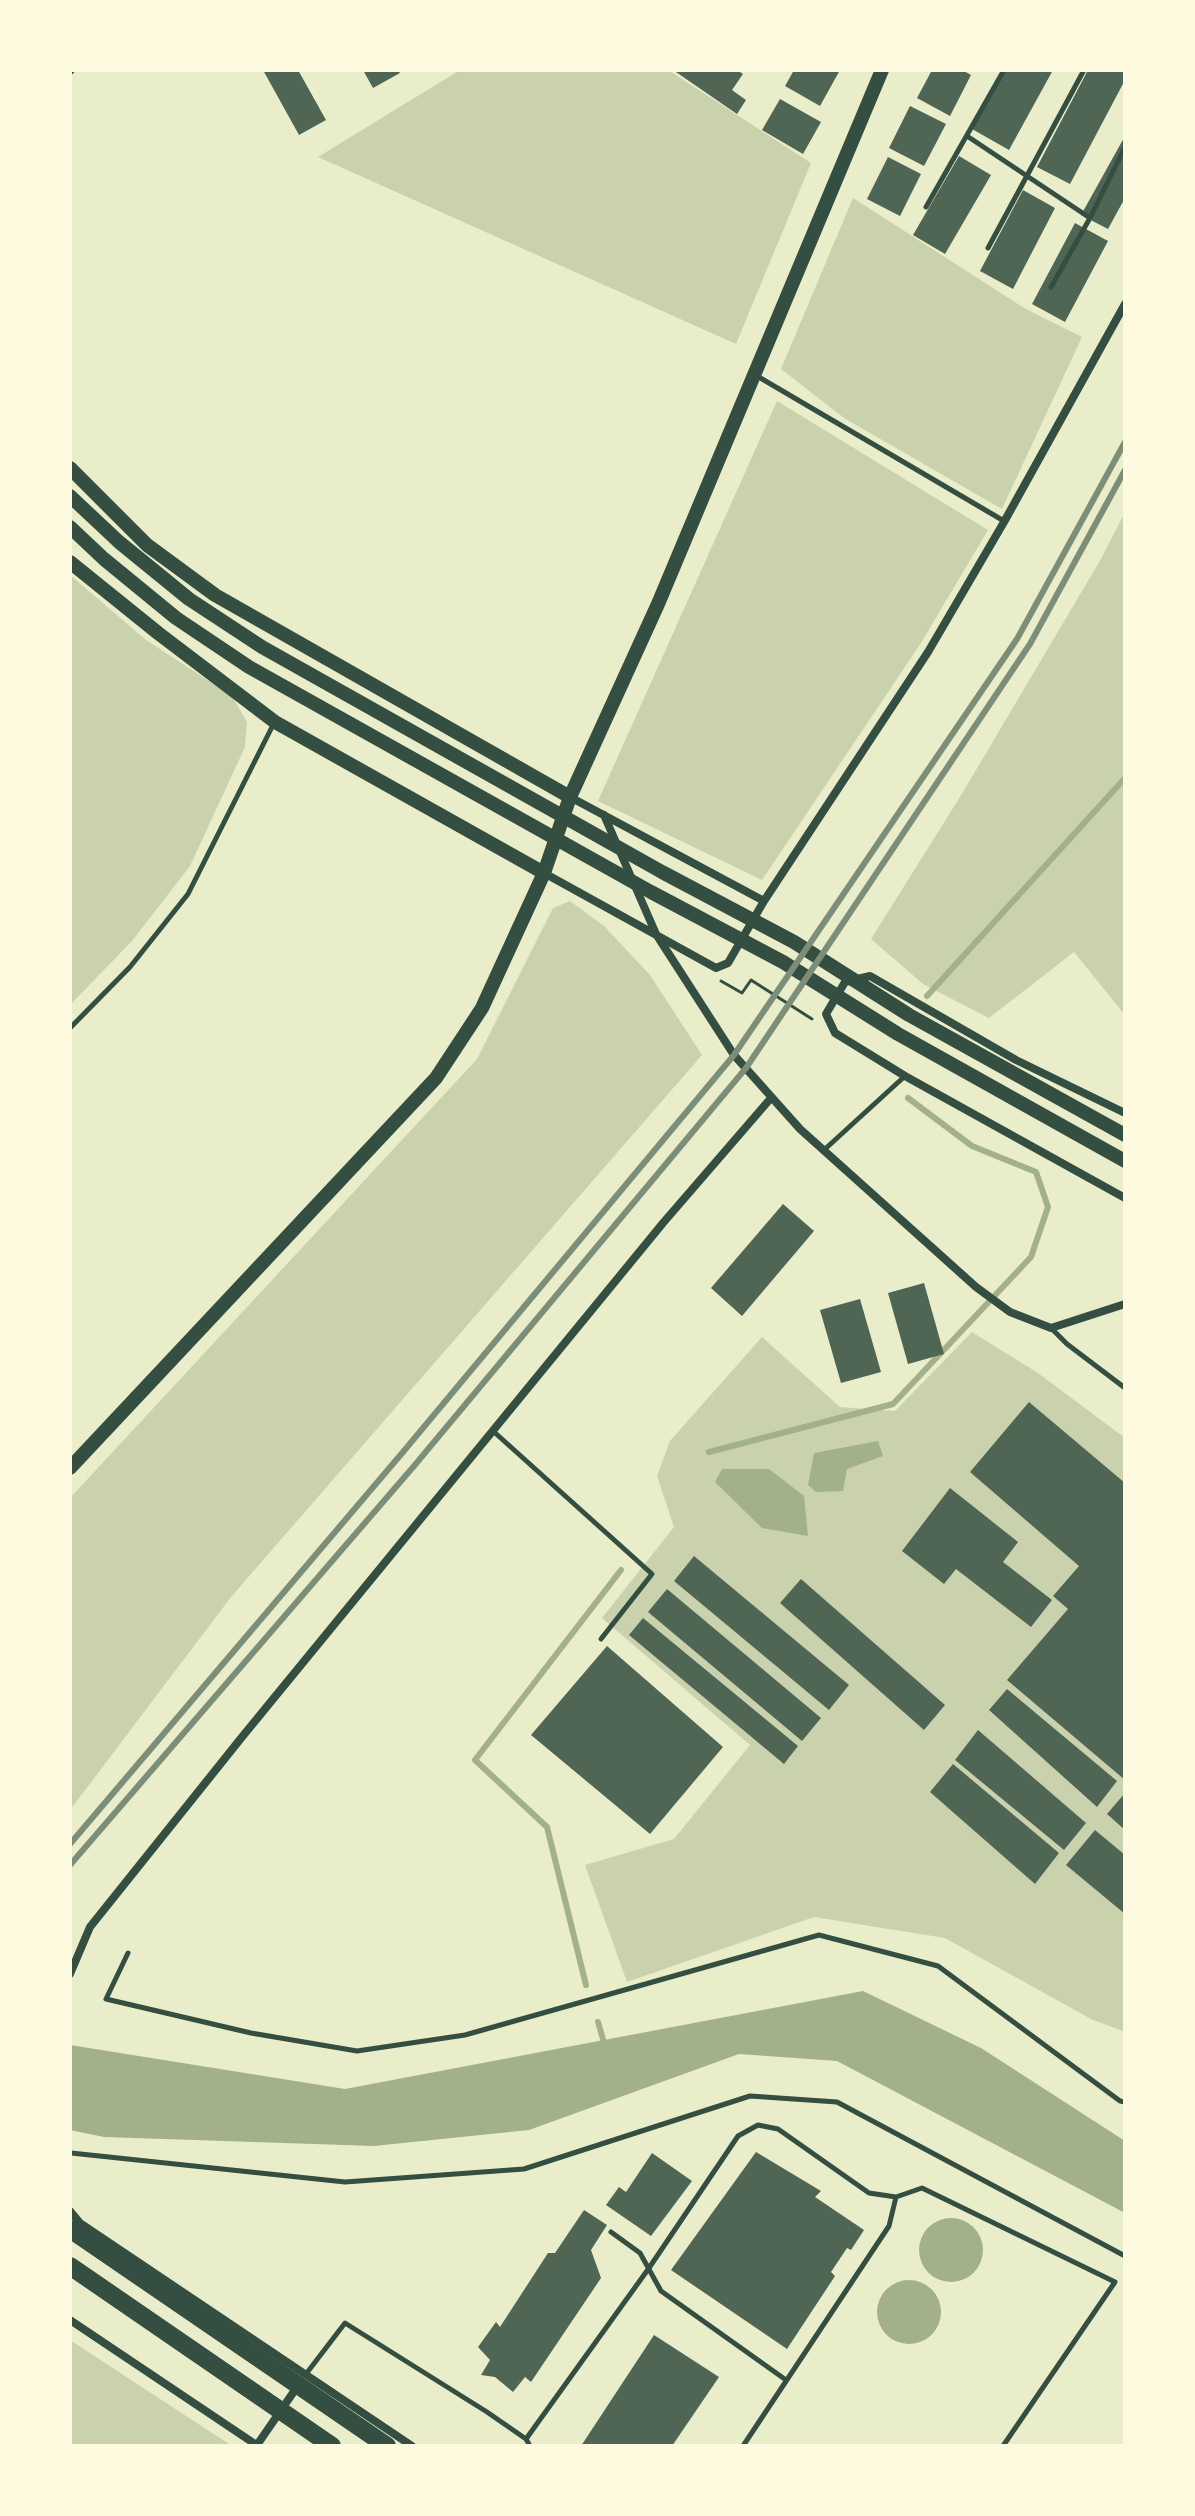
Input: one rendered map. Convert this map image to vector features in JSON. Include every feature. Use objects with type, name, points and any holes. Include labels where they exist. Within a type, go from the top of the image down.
[{"type":"highway","points":[[70,2229],[387,2446]]},
{"type":"highway","points":[[70,2266],[332,2446]]},
{"type":"street","points":[[70,1468],[436,1078],[482,1008],[544,873],[570,797],[658,604],[882,70]]},
{"type":"street","points":[[70,562],[275,722],[716,968],[728,963],[764,901],[928,652],[1125,304]]},
{"type":"street","points":[[70,468],[147,545],[215,595],[570,797],[764,901]]},
{"type":"street","points":[[70,496],[119,542],[189,599],[262,647],[662,872],[794,942],[909,1015],[1125,1135]]},
{"type":"street","points":[[70,527],[176,618],[249,667],[609,869],[783,962],[898,1034],[1125,1161]]},
{"type":"street","points":[[604,815],[656,934],[734,1055],[771,1098],[824,1150],[976,1287],[1010,1312],[1051,1328],[1125,1304]]},
{"type":"street","points":[[1125,1113],[1016,1060],[870,976],[845,982],[826,1014],[835,1033],[905,1076],[1125,1198]]},
{"type":"street","points":[[70,1974],[90,1927],[492,1430],[771,1098]]},
{"type":"street","points":[[70,2211],[80,2223],[412,2446]]},
{"type":"street","points":[[70,2320],[257,2446],[306,2375]]},
{"type":"lane","points":[[926,207],[1004,70]]},
{"type":"lane","points":[[988,248],[1084,70]]},
{"type":"lane","points":[[967,136],[1090,218]]},
{"type":"lane","points":[[1051,287],[1125,147]]},
{"type":"lane","points":[[754,374],[1004,522]]},
{"type":"lane","points":[[70,1028],[130,967],[188,894],[275,722]]},
{"type":"lane","points":[[824,1150],[905,1076]]},
{"type":"lane","points":[[1051,1328],[1125,1388]]},
{"type":"lane","points":[[492,1430],[652,1574],[601,1639]]},
{"type":"lane","points":[[128,1953],[106,1999],[251,2033],[357,2051],[465,2035],[819,1935],[938,1966],[1125,2102]]},
{"type":"lane","points":[[71,2153],[345,2182],[524,2169],[750,2096],[837,2102],[1125,2256]]},
{"type":"lane","points":[[526,2439],[649,2268],[738,2136],[758,2125],[778,2129],[869,2193],[896,2197],[922,2188],[1115,2282],[1003,2446]]},
{"type":"lane","points":[[743,2446],[889,2226],[896,2197]]},
{"type":"lane","points":[[611,2232],[640,2253],[661,2291],[786,2380]]},
{"type":"lane","points":[[306,2375],[345,2323],[526,2439],[530,2446]]},
{"type":"path","points":[[742,993],[751,980],[808,1016]]},
{"type":"shaded area","points":[[460,70],[668,70],[811,163],[736,344],[318,157]]},
{"type":"shaded area","points":[[853,198],[1024,308],[1082,337],[1002,509],[844,418],[781,369]]},
{"type":"shaded area","points":[[777,401],[988,530],[921,643],[762,880],[598,801]]},
{"type":"shaded area","points":[[1125,512],[1125,1015],[1074,952],[989,1018],[923,984],[871,939],[960,797],[1101,559]]},
{"type":"shaded area","points":[[70,575],[146,640],[232,696],[247,722],[245,747],[190,866],[132,941],[70,1005]]},
{"type":"shaded area","points":[[570,901],[604,926],[650,975],[702,1055],[231,1597],[70,1810],[70,1498],[477,1059],[553,908]]},
{"type":"shaded area","points":[[972,1332],[1038,1373],[1125,1438],[1125,2032],[1091,2019],[945,1938],[814,1917],[627,1982],[585,1865],[674,1839],[750,1745],[602,1618],[674,1527],[657,1476],[670,1441],[762,1337],[840,1407],[895,1411]]},
{"type":"shaded area","points":[[878,1441],[883,1456],[847,1469],[843,1491],[816,1492],[808,1485],[814,1453]]},
{"type":"shaded area","points":[[722,1469],[769,1469],[804,1496],[808,1536],[762,1528],[715,1482]]},
{"type":"shaded area","points":[[863,1991],[981,2048],[1125,2141],[1125,2213],[837,2061],[739,2054],[529,2130],[374,2146],[104,2137],[70,2130],[70,2045],[345,2089]]},
{"type":"shaded area","points":[[951,2218],[963,2220],[974,2227],[981,2238],[981,2262],[974,2273],[963,2280],[951,2282],[939,2280],[928,2273],[921,2262],[919,2250],[921,2238],[928,2227],[939,2220]]},
{"type":"shaded area","points":[[909,2280],[921,2282],[932,2289],[939,2300],[939,2324],[932,2335],[921,2342],[909,2344],[897,2342],[886,2335],[879,2324],[877,2312],[879,2300],[886,2289],[897,2282]]},
{"type":"shaded area","points":[[70,2340],[232,2446],[70,2446]]},
{"type":"building","points":[[263,70],[298,70],[326,120],[299,135]]},
{"type":"building","points":[[363,70],[398,70],[400,73],[373,88]]},
{"type":"building","points":[[673,70],[737,70],[743,74],[732,90],[746,100],[737,114]]},
{"type":"building","points":[[794,70],[840,70],[820,106],[785,86]]},
{"type":"building","points":[[932,70],[962,70],[971,75],[950,116],[917,98]]},
{"type":"building","points":[[1005,70],[1053,70],[1009,150],[972,129]]},
{"type":"building","points":[[1088,70],[1125,70],[1125,80],[1070,184],[1037,167]]},
{"type":"building","points":[[780,99],[821,122],[803,154],[762,130]]},
{"type":"building","points":[[910,106],[946,124],[924,166],[889,148]]},
{"type":"building","points":[[1125,136],[1125,198],[1108,229],[1081,215]]},
{"type":"building","points":[[959,156],[991,175],[945,254],[913,235]]},
{"type":"building","points":[[888,157],[921,174],[900,216],[867,199]]},
{"type":"building","points":[[1023,190],[1055,208],[1013,289],[980,271]]},
{"type":"building","points":[[1075,223],[1108,241],[1065,322],[1032,304]]},
{"type":"building","points":[[783,1204],[814,1231],[742,1316],[711,1288]]},
{"type":"building","points":[[924,1283],[944,1354],[908,1364],[888,1293]]},
{"type":"building","points":[[860,1299],[881,1372],[841,1383],[820,1310]]},
{"type":"building","points":[[1029,1402],[1125,1483],[1125,1780],[1007,1680],[1068,1609],[1053,1596],[1079,1566],[970,1472]]},
{"type":"building","points":[[950,1488],[1018,1542],[1003,1562],[1052,1600],[1031,1627],[956,1569],[944,1584],[902,1551]]},
{"type":"building","points":[[694,1556],[849,1685],[829,1710],[674,1581]]},
{"type":"building","points":[[801,1579],[945,1705],[924,1730],[780,1603]]},
{"type":"building","points":[[667,1589],[821,1718],[802,1741],[648,1612]]},
{"type":"building","points":[[643,1618],[798,1746],[784,1764],[629,1635]]},
{"type":"building","points":[[607,1646],[723,1747],[650,1834],[531,1735]]},
{"type":"building","points":[[1007,1689],[1117,1781],[1097,1807],[989,1710]]},
{"type":"building","points":[[978,1730],[1086,1823],[1064,1850],[955,1760]]},
{"type":"building","points":[[953,1764],[1059,1853],[1035,1884],[930,1792]]},
{"type":"building","points":[[1125,1793],[1125,1830],[1107,1814]]},
{"type":"building","points":[[1095,1830],[1125,1855],[1125,1914],[1066,1865]]},
{"type":"building","points":[[756,2152],[821,2191],[815,2197],[864,2230],[831,2272],[835,2276],[787,2349],[671,2270]]},
{"type":"building","points":[[652,2153],[692,2181],[651,2236],[606,2205],[619,2187],[626,2192]]},
{"type":"building","points":[[584,2210],[607,2225],[591,2250],[601,2278],[531,2382],[525,2377],[513,2392],[495,2377],[481,2375],[490,2360],[478,2347],[496,2322],[500,2327],[548,2253],[555,2253]]},
{"type":"building","points":[[654,2335],[719,2377],[672,2446],[581,2446]]},
{"type":"waterway","points":[[927,996],[1125,778]]},
{"type":"waterway","points":[[709,1452],[893,1404],[1031,1257],[1048,1207],[1036,1172],[972,1146],[908,1098]]},
{"type":"waterway","points":[[586,1985],[547,1827],[475,1760],[621,1570]]},
{"type":"waterway","points":[[598,2022],[605,2046]]},
{"type":"railway","points":[[70,1844],[734,1055],[1017,639],[1125,442]]},
{"type":"railway","points":[[70,1865],[414,1466],[746,1068],[1030,644],[1125,470]]}]
